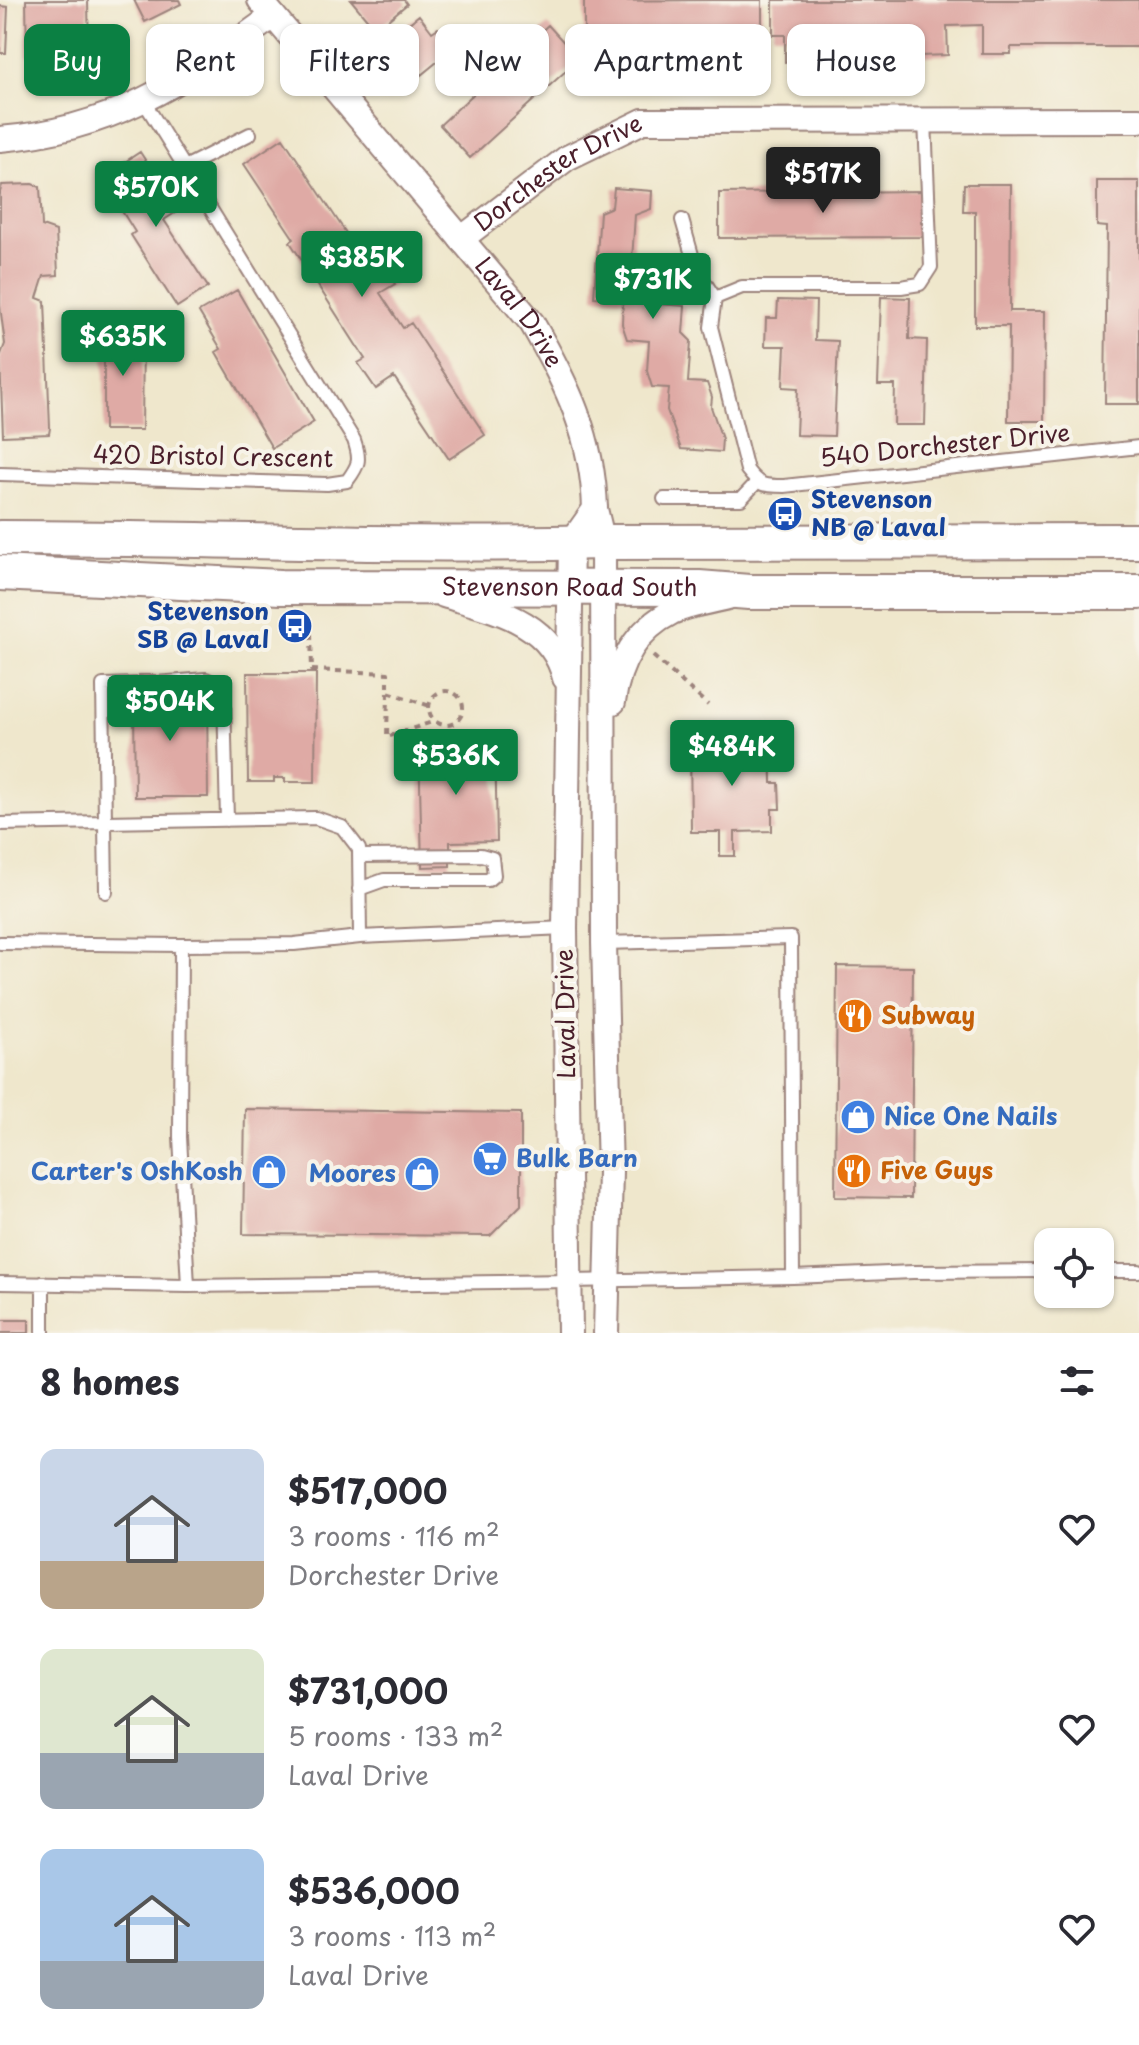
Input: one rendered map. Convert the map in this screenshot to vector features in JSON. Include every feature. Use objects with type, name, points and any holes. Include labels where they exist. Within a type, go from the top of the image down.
[{"type":"main road","name":"Stevenson Road South","points":[[0,538],[542,545],[1139,541]]},
{"type":"main road","name":"Stevenson Road South","points":[[5,578],[281,587],[1139,592]]},
{"type":"street","points":[[0,139],[73,127],[143,100],[214,58],[267,8]]},
{"type":"street","name":"Laval Drive","points":[[267,8],[532,323],[557,367],[582,427],[590,458],[595,509],[587,543],[587,588],[604,776],[604,943],[610,1171],[606,1333]]},
{"type":"street","name":"Dorchester Drive","points":[[461,239],[567,158],[643,121],[1139,120]]},
{"type":"street","name":"Laval Drive","points":[[423,588],[505,613],[528,626],[544,638],[561,661],[569,695]]},
{"type":"street","name":"Laval Drive","points":[[570,1333],[565,928],[569,695],[587,588]]},
{"type":"street","name":"Laval Drive","points":[[604,776],[614,689],[625,655],[648,627],[673,611],[749,592]]},
{"type":"lane","name":"420 Bristol Crescent","points":[[0,474],[327,484],[347,481],[356,468],[360,456],[354,440],[143,100]]},
{"type":"lane","points":[[715,298],[742,287],[901,287],[920,284],[931,267],[925,120]]},
{"type":"lane","points":[[185,167],[250,134]]},
{"type":"lane","points":[[664,499],[741,499],[757,482],[747,470],[711,327],[715,298],[696,269],[682,220]]},
{"type":"lane","name":"540 Dorchester Drive","points":[[757,482],[784,486],[1139,447]]},
{"type":"lane","points":[[156,683],[206,679],[217,684],[224,696],[227,820]]},
{"type":"lane","points":[[106,892],[103,685],[140,684]]},
{"type":"lane","points":[[0,824],[316,818],[342,827],[359,849],[360,937]]},
{"type":"lane","points":[[359,856],[481,855],[492,858],[494,875],[488,880],[384,880],[359,889]]},
{"type":"lane","points":[[0,943],[294,944],[360,937],[565,928]]},
{"type":"lane","points":[[604,943],[791,938],[793,1277]]},
{"type":"lane","points":[[181,945],[180,1137],[188,1286]]},
{"type":"lane","points":[[0,1283],[188,1286],[1034,1271]]},
{"type":"lane","points":[[1114,1271],[1139,1271]]},
{"type":"lane","points":[[43,1283],[43,1333]]},
{"type":"path","points":[[311,634],[312,670],[388,673],[387,737],[435,721],[446,725],[456,722],[463,714],[463,702],[456,694],[444,691],[435,696],[430,706],[435,721]]},
{"type":"path","points":[[651,655],[708,705]]},
{"type":"path","points":[[388,692],[430,706]]},
{"type":"building","points":[[26,0],[88,0],[88,24],[26,24]]},
{"type":"building","points":[[134,0],[179,0],[181,4],[145,22]]},
{"type":"building","points":[[351,0],[404,0],[407,4],[383,24],[371,24]]},
{"type":"building","points":[[762,0],[762,24],[584,24],[584,1]]},
{"type":"building","points":[[773,0],[1139,0],[1139,47],[1011,47],[1011,54],[982,54],[982,25],[947,26],[948,55],[925,56],[925,24],[787,24],[785,62],[785,35],[773,35]]},
{"type":"building","points":[[0,6],[8,7],[6,53],[0,53]]},
{"type":"building","points":[[419,15],[432,32],[435,30],[435,64],[421,75],[419,24],[408,24]]},
{"type":"building","points":[[549,26],[565,44],[565,72],[549,86]]},
{"type":"building","points":[[471,96],[538,96],[470,158],[440,125]]},
{"type":"building","points":[[283,138],[358,251],[369,244],[395,284],[380,293],[403,328],[411,323],[485,435],[449,459],[394,377],[376,389],[358,363],[365,359],[290,242],[294,239],[244,164]]},
{"type":"building","points":[[140,152],[178,211],[164,220],[208,287],[177,307],[131,235],[135,232],[110,192],[123,184],[114,169]]},
{"type":"building","points":[[1097,181],[1139,181],[1139,404],[1105,404],[1107,227],[1097,226]]},
{"type":"building","points":[[32,184],[40,187],[42,226],[56,231],[58,275],[44,276],[37,298],[45,301],[50,428],[49,434],[3,436],[0,357],[5,344],[0,306],[0,192],[2,185]]},
{"type":"building","points":[[964,184],[1011,184],[1010,311],[1045,311],[1044,421],[1008,421],[1009,326],[975,326],[975,211],[963,211]]},
{"type":"building","points":[[614,188],[652,191],[651,209],[635,215],[632,260],[659,262],[657,304],[685,306],[683,333],[691,341],[688,382],[707,383],[722,439],[721,452],[681,449],[667,410],[669,388],[652,387],[647,371],[649,341],[627,339],[622,324],[623,299],[594,297],[600,212],[612,207]]},
{"type":"building","points":[[926,191],[926,237],[719,238],[719,193]]},
{"type":"building","points":[[237,290],[314,422],[272,448],[216,352],[221,349],[199,312]]},
{"type":"building","points":[[881,297],[910,298],[909,339],[927,340],[925,425],[894,425],[895,385],[878,385]]},
{"type":"building","points":[[778,300],[816,301],[815,340],[838,341],[834,436],[796,435],[798,388],[783,387],[785,346],[765,346],[766,318],[777,318]]},
{"type":"building","points":[[104,323],[132,323],[132,339],[143,339],[142,430],[104,430]]},
{"type":"building","points":[[247,673],[316,673],[315,782],[285,782],[285,778],[274,778],[274,782],[248,782]]},
{"type":"building","points":[[139,675],[156,675],[156,694],[207,694],[208,797],[135,797],[134,707],[137,707]]},
{"type":"building","points":[[771,738],[772,783],[779,783],[780,809],[772,809],[772,831],[735,832],[735,856],[720,856],[720,832],[691,832],[690,739]]},
{"type":"building","points":[[495,741],[497,841],[450,842],[450,866],[422,867],[419,742]]},
{"type":"building","points":[[837,966],[913,967],[911,1198],[835,1197]]},
{"type":"building","points":[[245,1109],[521,1113],[521,1205],[490,1236],[243,1234]]},
{"type":"building","points":[[0,1320],[29,1320],[29,1333],[0,1333]]},
{"type":"place","name":"Stevenson NB @ Laval","points":[[785,514]]},
{"type":"place","name":"Stevenson SB @ Laval","points":[[295,626]]},
{"type":"place","name":"Subway","points":[[855,1016]]},
{"type":"place","name":"Nice One Nails","points":[[858,1117]]},
{"type":"place","name":"Bulk Barn","points":[[490,1159]]},
{"type":"place","name":"Five Guys","points":[[854,1171]]},
{"type":"place","name":"Carter's OshKosh","points":[[269,1172]]},
{"type":"place","name":"Moores","points":[[422,1174]]}]
